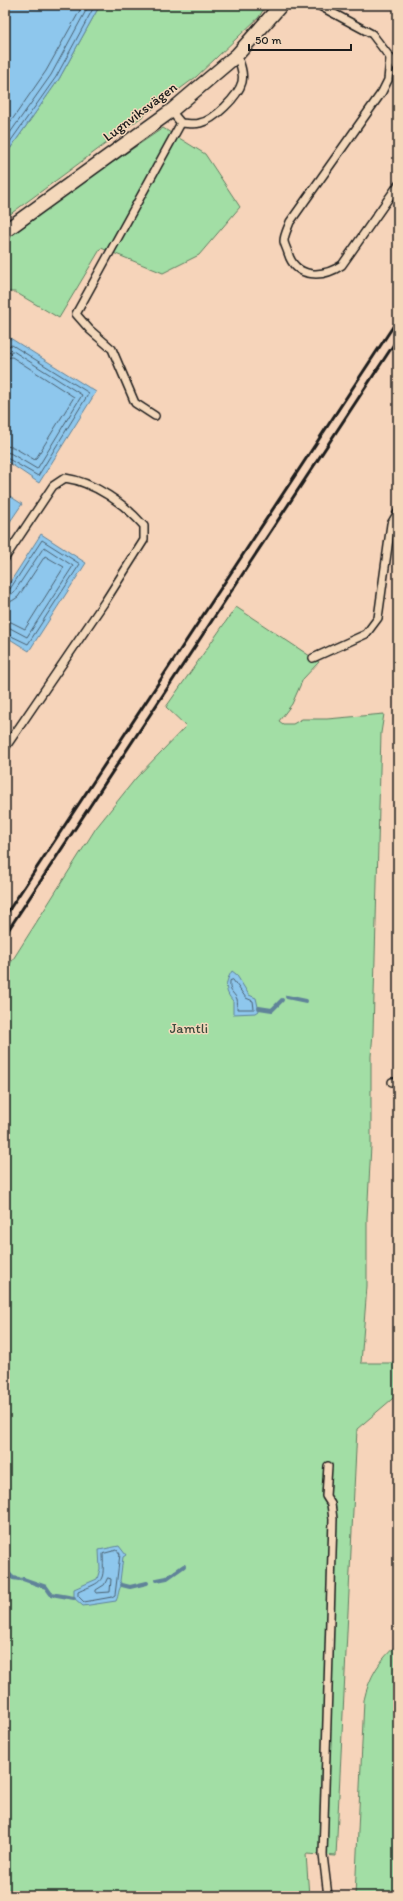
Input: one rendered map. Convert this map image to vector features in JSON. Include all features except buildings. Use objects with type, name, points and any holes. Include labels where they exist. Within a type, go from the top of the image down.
[{"type":"street","name":"Lugnviksvägen","points":[[5,231],[171,111],[237,54],[281,5]]},
{"type":"lane","points":[[318,5],[372,34],[398,68]]},
{"type":"lane","points":[[181,123],[199,123],[212,118],[235,96],[242,82],[242,70],[237,54]]},
{"type":"lane","points":[[390,58],[388,80],[382,92],[290,222],[284,241],[290,259],[300,270],[315,275],[334,270],[342,265],[398,185]]},
{"type":"lane","points":[[171,111],[181,123]]},
{"type":"lane","points":[[155,416],[135,403],[112,349],[90,330],[76,314],[181,123]]},
{"type":"lane","points":[[5,558],[53,486],[65,478],[78,480],[119,502],[131,511],[144,526],[144,540],[106,600],[5,748]]},
{"type":"lane","points":[[312,658],[366,634],[378,618],[391,524],[398,512]]},
{"type":"lane","points":[[328,1466],[326,1496],[331,1504],[333,1519],[324,1864],[328,1896]]},
{"type":"green space","points":[[100,5],[266,5],[259,17],[196,77],[5,218],[5,156],[59,79]]},
{"type":"green space","points":[[163,128],[205,154],[240,207],[199,255],[163,273],[101,248],[59,318],[15,292],[5,292],[5,240],[72,190]]},
{"type":"green space","name":"Jamtli","points":[[236,607],[319,662],[303,679],[292,704],[279,721],[283,724],[293,724],[302,719],[327,719],[384,714],[381,733],[373,1033],[371,1056],[371,1146],[367,1218],[367,1286],[361,1363],[398,1363],[398,1394],[357,1429],[336,1856],[306,1854],[309,1896],[5,1896],[5,972],[96,828],[136,778],[186,726],[166,707]]},
{"type":"green space","points":[[398,1644],[398,1896],[355,1896],[364,1700],[372,1676],[376,1669]]},
{"type":"water","points":[[5,5],[100,5],[59,79],[5,156]]},
{"type":"water","points":[[10,338],[96,392],[39,483],[5,460],[5,345]]},
{"type":"water","points":[[5,493],[22,504],[5,529]]},
{"type":"water","points":[[41,534],[86,563],[29,651],[5,636],[5,590]]},
{"type":"water","points":[[232,971],[236,974],[249,995],[256,998],[259,1011],[256,1013],[233,1014],[233,1001],[228,994],[226,986]]},
{"type":"water","points":[[119,1546],[126,1555],[123,1557],[120,1581],[122,1585],[116,1601],[83,1606],[74,1598],[74,1589],[97,1579],[100,1569],[99,1550]]},
{"type":"waterway","points":[[287,997],[306,1001]]},
{"type":"waterway","points":[[259,1008],[272,1010],[282,1000]]},
{"type":"waterway","points":[[157,1580],[167,1578],[184,1566]]},
{"type":"waterway","points":[[5,1570],[13,1578],[19,1579]]},
{"type":"waterway","points":[[23,1579],[46,1587],[51,1594],[74,1598]]},
{"type":"waterway","points":[[122,1585],[130,1587],[147,1583]]},
{"type":"railway","points":[[5,916],[398,319]]},
{"type":"railway","points":[[5,935],[398,338]]}]
